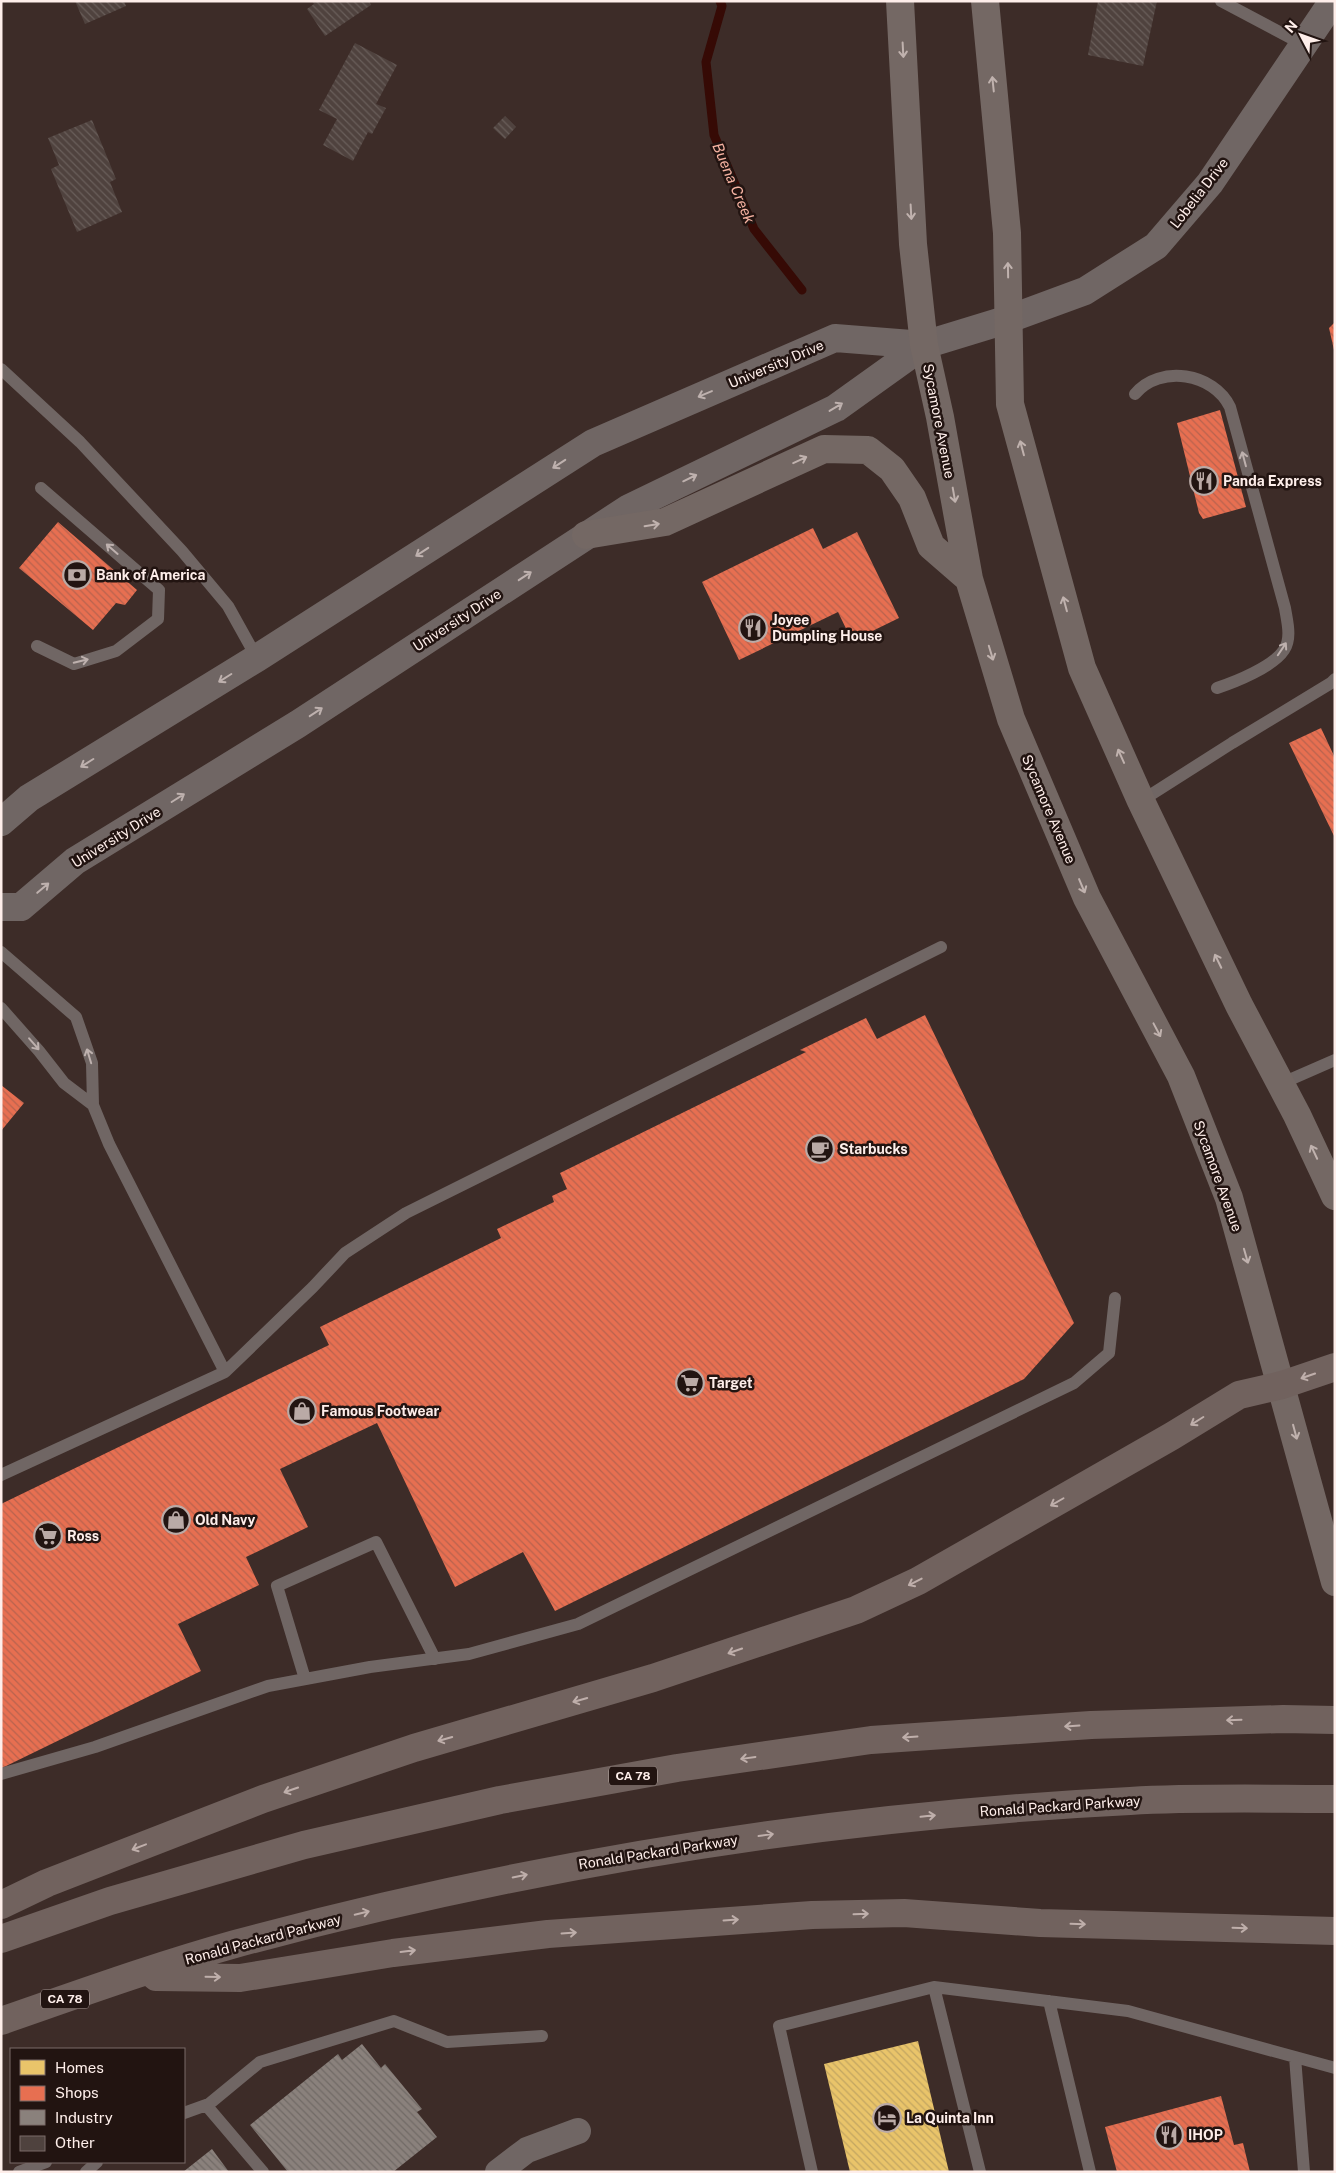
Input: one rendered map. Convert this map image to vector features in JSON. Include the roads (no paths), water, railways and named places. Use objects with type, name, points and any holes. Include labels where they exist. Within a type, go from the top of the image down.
[{"type":"highway","points":[[1,1905],[46,1883],[273,1796],[414,1748],[653,1678],[856,1610],[944,1566],[1172,1436],[1239,1395],[1335,1367]]},
{"type":"highway","name":"CA 78","points":[[1,1939],[110,1901],[304,1845],[500,1800],[677,1768],[871,1740],[1091,1725],[1283,1719],[1335,1720]]},
{"type":"highway","name":"Ronald Packard Parkway","points":[[1,2021],[129,1976],[232,1945],[321,1922],[499,1881],[632,1855],[809,1829],[955,1812],[1133,1800],[1335,1799]]},
{"type":"highway","points":[[129,1976],[240,1978],[393,1953],[548,1934],[821,1915],[904,1913],[1040,1923],[1335,1931]]},
{"type":"main road","name":"Sycamore Avenue","points":[[900,1],[913,244],[924,344],[940,417],[969,579],[1010,719],[1087,898],[1181,1076],[1226,1188],[1282,1384],[1335,1582]]},
{"type":"main road","points":[[985,1],[1007,233],[1010,404],[1079,658],[1141,801],[1239,1005],[1335,1196]]},
{"type":"main road","points":[[586,535],[665,522],[824,449],[868,450],[892,469],[912,498],[931,546],[969,579]]},
{"type":"street","name":"Lobelia Drive","points":[[1009,319],[1085,291],[1156,246],[1210,184],[1333,1]]},
{"type":"street","name":"University Drive","points":[[1,907],[21,907],[75,861],[298,724],[629,508],[836,408],[924,344],[1009,319]]},
{"type":"street","name":"University Drive","points":[[1,822],[30,798],[257,658],[592,443],[835,338],[924,344]]},
{"type":"street","points":[[498,2172],[527,2150],[578,2131]]},
{"type":"lane","points":[[1221,1],[1304,45]]},
{"type":"lane","points":[[1,369],[80,442],[182,551],[228,606],[257,658]]},
{"type":"lane","points":[[1135,394],[1149,382],[1172,377],[1190,376],[1210,384],[1220,391],[1230,407],[1285,608],[1288,638],[1284,650],[1275,658],[1244,679],[1217,688]]},
{"type":"lane","points":[[37,646],[74,664],[116,651],[158,619],[158,590],[41,488]]},
{"type":"lane","points":[[1141,801],[1335,679]]},
{"type":"lane","points":[[1,1475],[225,1372],[313,1287],[345,1253],[406,1213],[941,947]]},
{"type":"lane","points":[[1,952],[76,1017],[92,1063],[93,1105],[109,1144],[225,1372]]},
{"type":"lane","points":[[1,1008],[40,1051],[64,1083],[93,1105]]},
{"type":"lane","points":[[1280,1084],[1335,1060]]},
{"type":"lane","points":[[1,1774],[95,1747],[268,1686],[370,1667],[469,1654],[578,1624],[1074,1383],[1109,1353],[1115,1298]]},
{"type":"lane","points":[[305,1679],[276,1586],[376,1542],[435,1659]]},
{"type":"lane","points":[[934,1987],[980,2172]]},
{"type":"lane","points":[[812,2172],[779,2026],[934,1987],[1128,2011],[1335,2068]]},
{"type":"lane","points":[[1049,2001],[1090,2172]]},
{"type":"lane","points":[[185,2113],[206,2105],[260,2062],[394,2021],[447,2042],[542,2036]]},
{"type":"lane","points":[[1295,2057],[1304,2172]]},
{"type":"lane","points":[[206,2105],[263,2172]]},
{"type":"lane","points":[[18,2172],[43,2163]]},
{"type":"lane","points":[[86,2172],[96,2163]]},
{"type":"waterway","name":"Buena Creek","points":[[720,1],[722,6],[706,62],[714,135],[754,229],[802,290]]},
{"type":"place","name":"Panda Express","points":[[1204,481]]},
{"type":"place","name":"Bank of America","points":[[77,575]]},
{"type":"place","name":"Joyee Dumpling House","points":[[753,628]]},
{"type":"place","name":"Starbucks","points":[[820,1149]]},
{"type":"place","name":"Target","points":[[690,1383]]},
{"type":"place","name":"Famous Footwear","points":[[302,1411]]},
{"type":"place","name":"Old Navy","points":[[176,1520]]},
{"type":"place","name":"Ross","points":[[48,1536]]},
{"type":"place","name":"La Quinta Inn","points":[[887,2118]]},
{"type":"place","name":"IHOP","points":[[1169,2135]]}]
